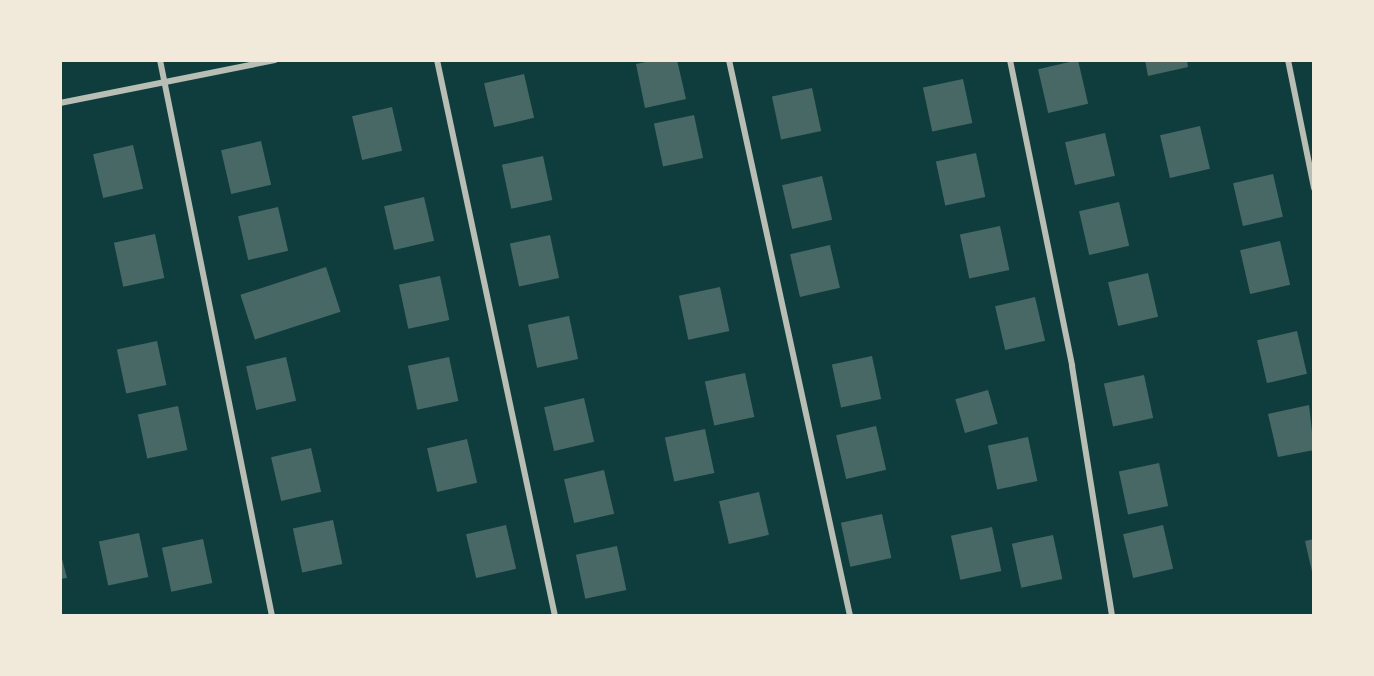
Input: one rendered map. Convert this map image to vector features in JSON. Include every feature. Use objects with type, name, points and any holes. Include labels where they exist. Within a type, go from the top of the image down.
[{"type":"street","points":[[160,60],[272,616]]},
{"type":"street","points":[[60,103],[275,60]]},
{"type":"street","points":[[437,60],[555,616]]},
{"type":"street","points":[[729,60],[850,616]]},
{"type":"street","points":[[1011,60],[1072,366],[1112,616]]},
{"type":"street","points":[[1288,60],[1314,188]]},
{"type":"building","points":[[656,60],[677,60],[686,99],[645,108],[636,64]]},
{"type":"building","points":[[1078,60],[1088,104],[1048,113],[1038,69]]},
{"type":"building","points":[[1145,60],[1187,60],[1188,67],[1148,76]]},
{"type":"building","points":[[524,74],[534,118],[494,127],[484,83]]},
{"type":"building","points":[[963,79],[972,123],[932,132],[923,88]]},
{"type":"building","points":[[812,88],[821,131],[781,140],[772,97]]},
{"type":"building","points":[[392,107],[402,151],[362,160],[352,116]]},
{"type":"building","points":[[694,115],[703,158],[663,167],[654,124]]},
{"type":"building","points":[[1200,126],[1210,169],[1170,178],[1160,135]]},
{"type":"building","points":[[1105,133],[1115,176],[1075,185],[1065,142]]},
{"type":"building","points":[[261,141],[271,185],[231,194],[221,150]]},
{"type":"building","points":[[133,145],[143,189],[103,198],[93,154]]},
{"type":"building","points":[[976,153],[985,197],[945,206],[936,162]]},
{"type":"building","points":[[543,156],[552,200],[511,209],[502,165]]},
{"type":"building","points":[[1273,174],[1283,217],[1243,226],[1233,183]]},
{"type":"building","points":[[822,176],[832,220],[792,229],[782,185]]},
{"type":"building","points":[[424,197],[434,241],[394,250],[384,206]]},
{"type":"building","points":[[1119,202],[1129,246],[1089,255],[1079,211]]},
{"type":"building","points":[[278,207],[288,251],[248,260],[238,216]]},
{"type":"building","points":[[1000,226],[1009,270],[969,279],[960,235]]},
{"type":"building","points":[[155,234],[164,278],[123,287],[114,243]]},
{"type":"building","points":[[550,235],[559,278],[519,287],[510,244]]},
{"type":"building","points":[[1280,241],[1290,285],[1250,294],[1240,250]]},
{"type":"building","points":[[830,245],[840,288],[800,297],[790,254]]},
{"type":"building","points":[[326,267],[341,312],[255,340],[240,295]]},
{"type":"building","points":[[1148,273],[1158,317],[1118,326],[1108,282]]},
{"type":"building","points":[[440,276],[449,320],[408,329],[399,285]]},
{"type":"building","points":[[720,287],[729,331],[688,340],[679,296]]},
{"type":"building","points":[[1035,297],[1045,341],[1005,350],[995,306]]},
{"type":"building","points":[[569,316],[578,359],[537,368],[528,325]]},
{"type":"building","points":[[1297,331],[1307,374],[1267,383],[1257,340]]},
{"type":"building","points":[[157,341],[166,385],[126,394],[117,350]]},
{"type":"building","points":[[872,356],[881,399],[841,408],[832,365]]},
{"type":"building","points":[[286,357],[296,401],[256,410],[246,366]]},
{"type":"building","points":[[449,357],[458,401],[417,410],[408,366]]},
{"type":"building","points":[[745,373],[754,417],[714,426],[705,382]]},
{"type":"building","points":[[1144,375],[1153,418],[1113,427],[1104,384]]},
{"type":"building","points":[[988,390],[998,424],[965,433],[955,399]]},
{"type":"building","points":[[584,398],[594,442],[554,451],[544,407]]},
{"type":"building","points":[[1309,405],[1314,450],[1278,457],[1268,414]]},
{"type":"building","points":[[178,406],[187,450],[147,459],[138,415]]},
{"type":"building","points":[[876,426],[886,470],[846,479],[836,435]]},
{"type":"building","points":[[705,429],[714,473],[674,482],[665,438]]},
{"type":"building","points":[[1028,437],[1037,481],[997,490],[988,446]]},
{"type":"building","points":[[467,439],[477,483],[437,492],[427,448]]},
{"type":"building","points":[[311,448],[321,492],[281,501],[271,457]]},
{"type":"building","points":[[1159,463],[1168,506],[1128,515],[1119,472]]},
{"type":"building","points":[[604,470],[614,514],[574,523],[564,479]]},
{"type":"building","points":[[759,492],[769,535],[729,544],[719,501]]},
{"type":"building","points":[[882,514],[891,558],[850,567],[841,523]]},
{"type":"building","points":[[333,520],[342,564],[302,573],[293,529]]},
{"type":"building","points":[[506,525],[516,569],[476,578],[466,534]]},
{"type":"building","points":[[1163,525],[1173,569],[1133,578],[1123,534]]},
{"type":"building","points":[[992,527],[1001,571],[960,580],[951,536]]},
{"type":"building","points":[[139,533],[148,577],[108,586],[99,542]]},
{"type":"building","points":[[1053,535],[1062,579],[1021,588],[1012,544]]},
{"type":"building","points":[[203,539],[212,583],[171,592],[162,548]]},
{"type":"building","points":[[1314,539],[1314,576],[1313,576],[1305,541]]},
{"type":"building","points":[[617,546],[626,590],[585,599],[576,555]]},
{"type":"building","points":[[60,551],[67,578],[60,579]]}]
